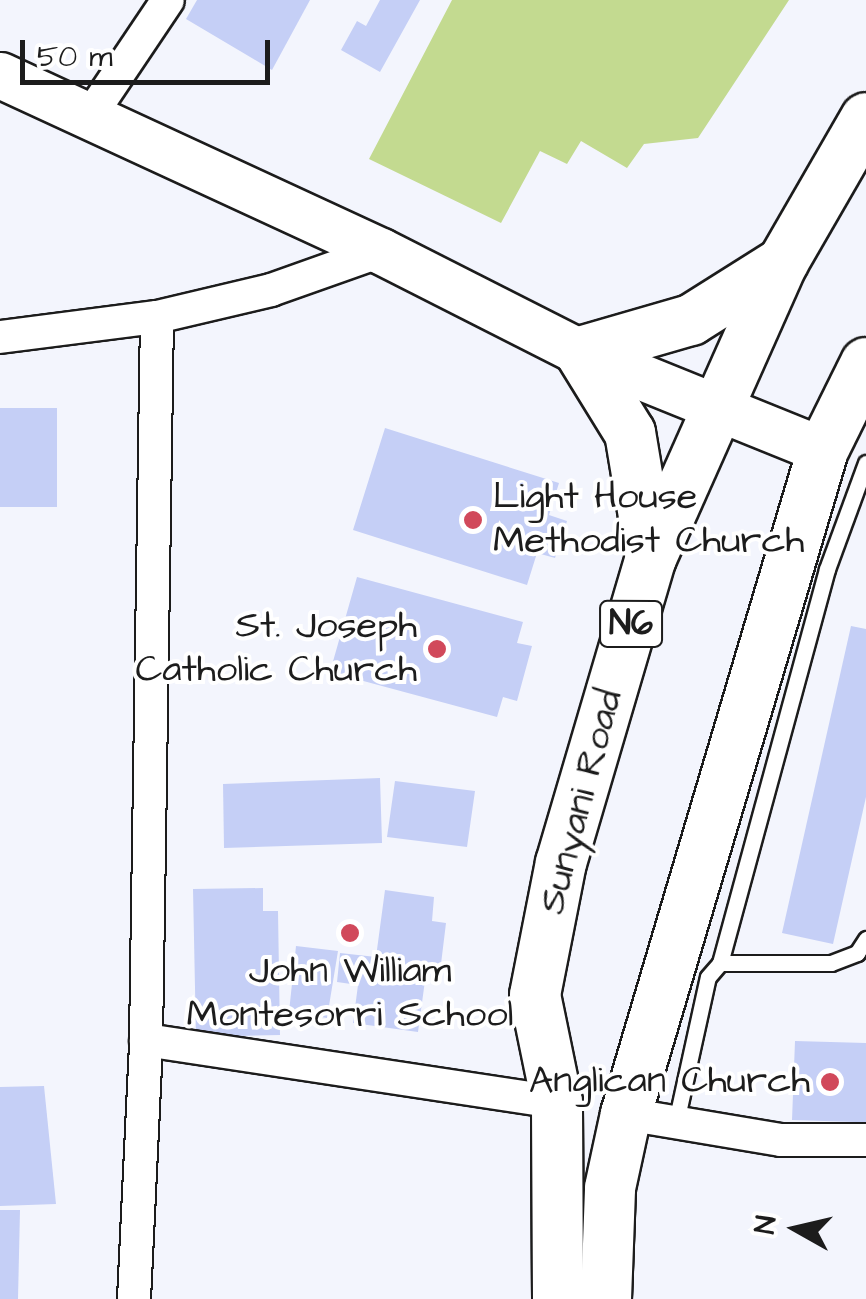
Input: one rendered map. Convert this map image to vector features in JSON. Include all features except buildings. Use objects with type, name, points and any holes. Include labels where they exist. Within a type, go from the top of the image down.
[{"type":"main road","name":"Sunyani Road","points":[[558,1299],[557,1102],[535,995],[561,863],[650,558],[783,262],[866,118]]},
{"type":"main road","points":[[650,558],[630,433],[580,352],[691,320],[783,262]]},
{"type":"main road","points":[[606,1299],[610,1188],[626,1114],[844,457],[866,363]]},
{"type":"street","points":[[88,118],[168,0]]},
{"type":"street","points":[[0,75],[381,251],[580,352],[718,402],[844,457]]},
{"type":"street","points":[[0,337],[157,317],[270,290],[381,251]]},
{"type":"street","points":[[134,1299],[146,1040],[157,317]]},
{"type":"street","points":[[146,1040],[557,1102]]},
{"type":"street","points":[[626,1114],[675,1126],[781,1140],[866,1140]]},
{"type":"lane","points":[[675,1126],[708,977],[720,963],[822,587],[844,457]]},
{"type":"lane","points":[[720,963],[831,964],[858,953],[866,938]]},
{"type":"green space","points":[[452,0],[789,0],[698,138],[644,144],[627,168],[581,141],[567,164],[540,151],[501,223],[369,159]]},
{"type":"place","name":"Light House Methodist Church","points":[[473,520]]},
{"type":"place","name":"St. Joseph Catholic Church","points":[[437,649]]},
{"type":"place","name":"John William Montesorri School","points":[[350,933]]},
{"type":"place","name":"Anglican Church","points":[[830,1082]]}]
